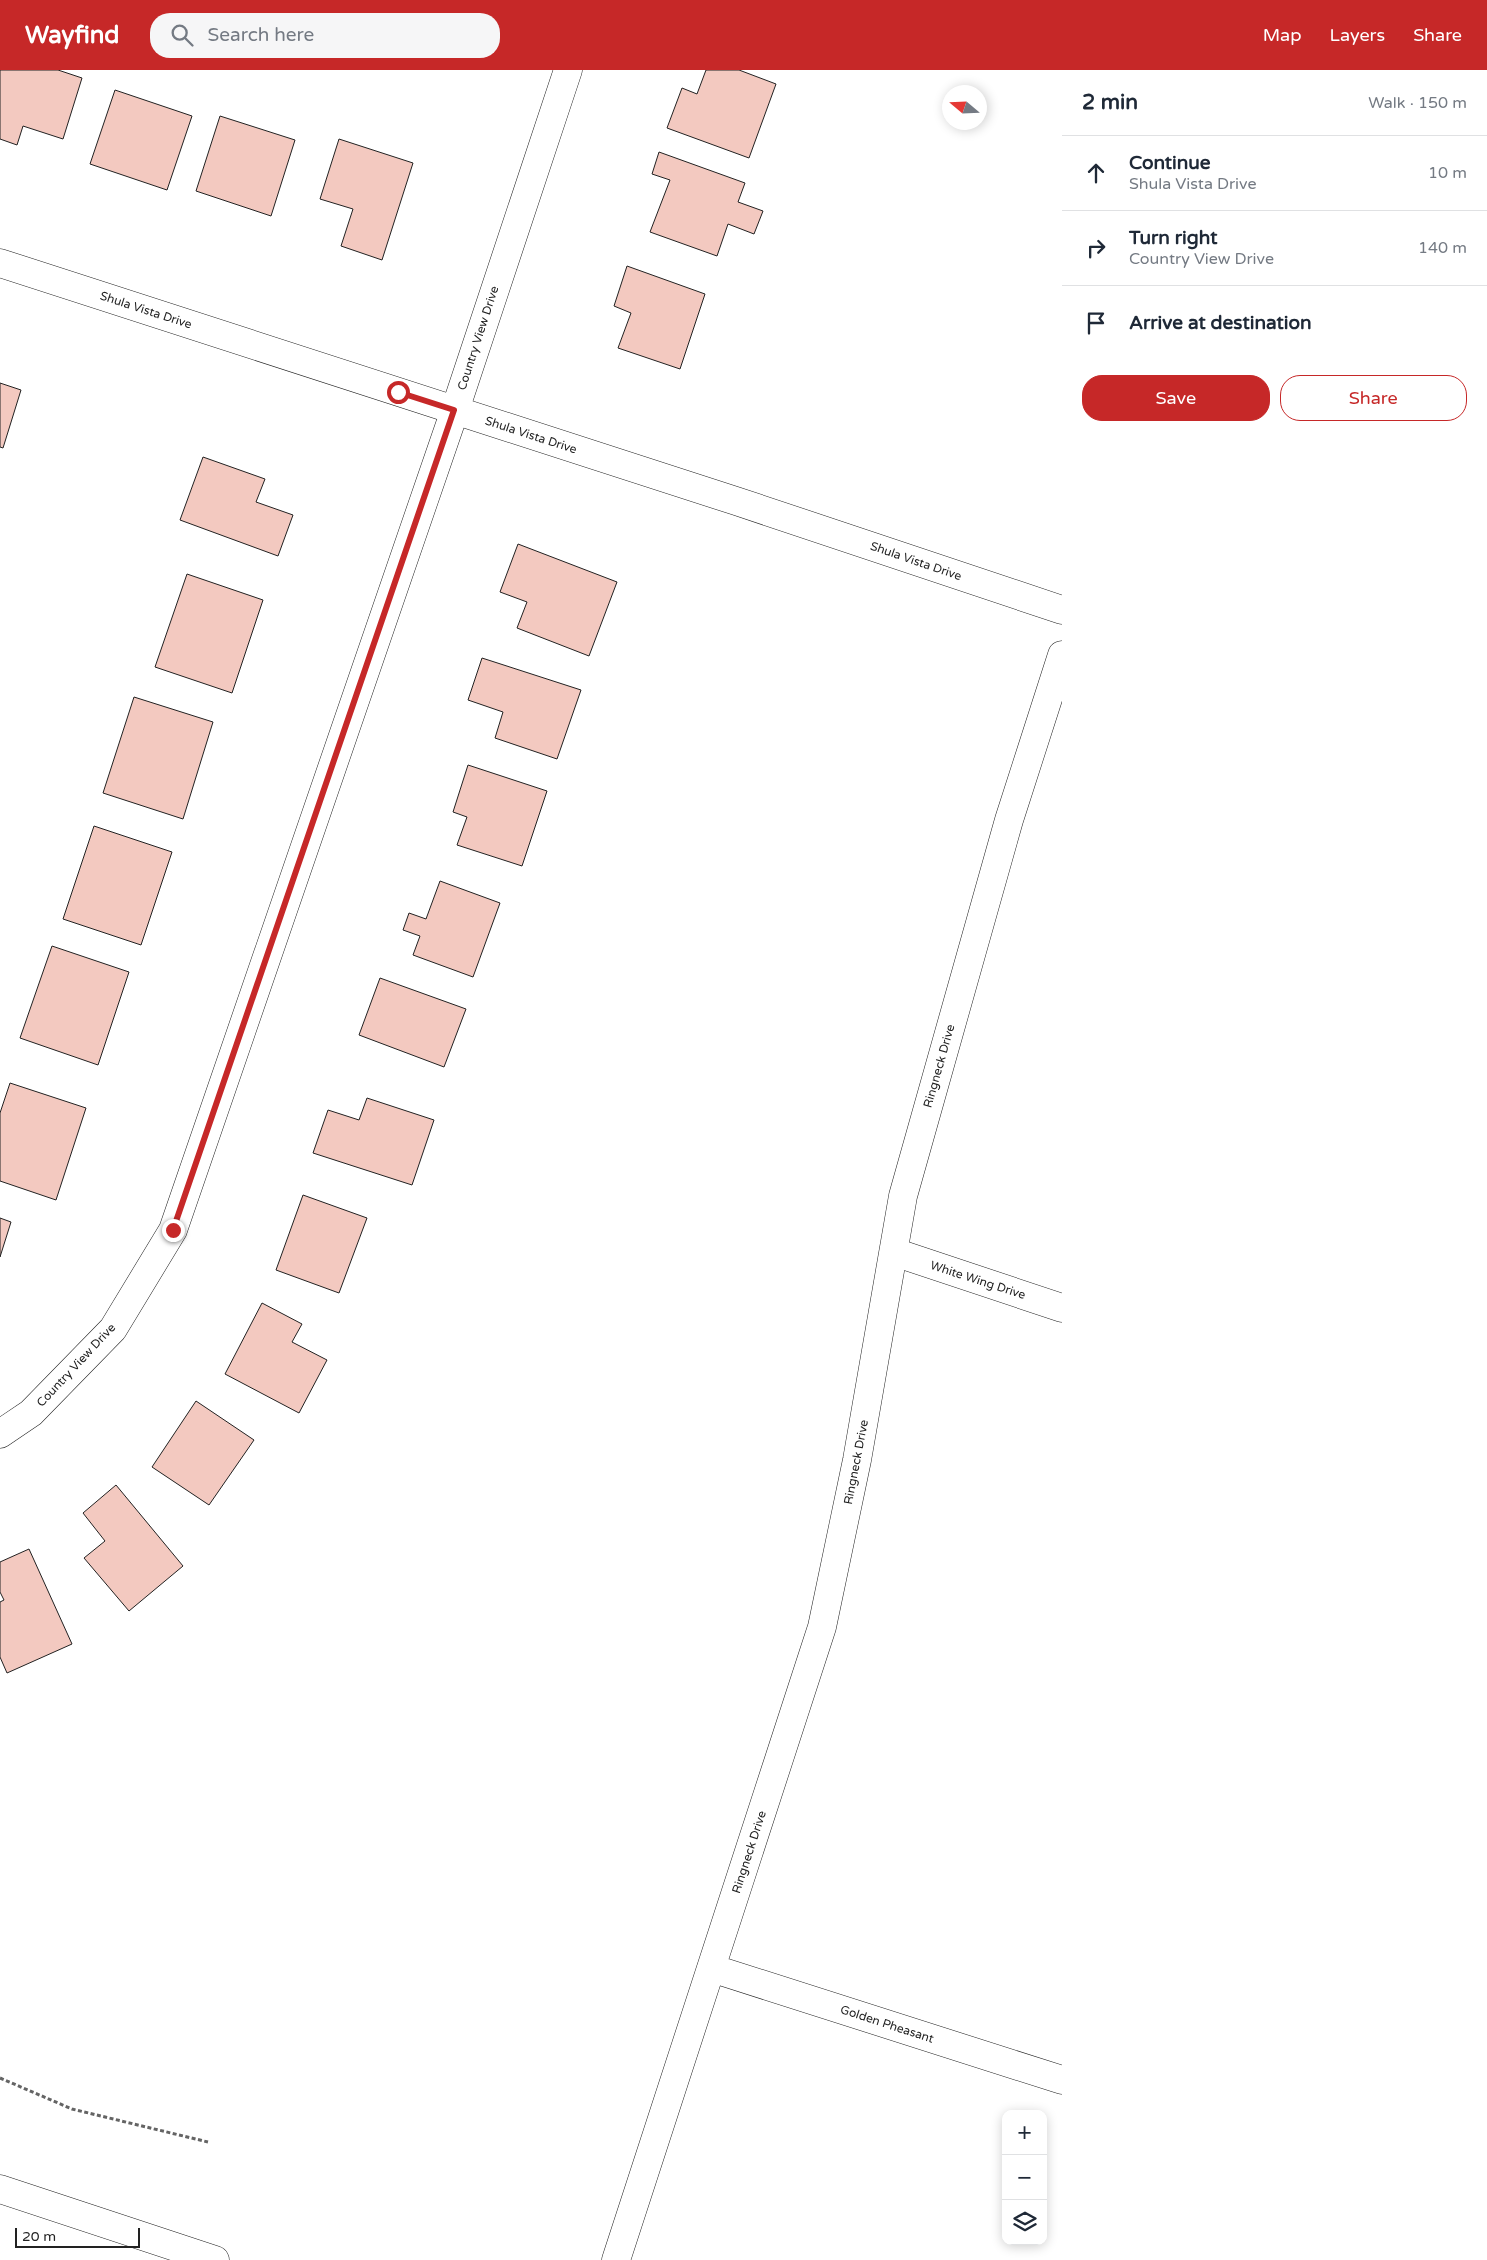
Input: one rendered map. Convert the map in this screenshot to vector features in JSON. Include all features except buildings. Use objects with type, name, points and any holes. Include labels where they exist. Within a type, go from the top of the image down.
[{"type":"street","name":"Country View Drive","points":[[0,1434],[31,1413],[112,1329],[173,1230],[454,410],[568,70]]},
{"type":"street","name":"Shula Vista Drive","points":[[0,262],[736,501],[1062,610]]},
{"type":"street","name":"Ringneck Drive","points":[[616,2260],[822,1627],[857,1460],[908,1176],[1009,820],[1062,655]]},
{"type":"street","name":"White Wing Drive","points":[[894,1252],[1062,1308]]},
{"type":"street","name":"Golden Pheasant","points":[[711,1968],[1062,2080]]},
{"type":"street","points":[[0,2189],[215,2260]]},
{"type":"path","points":[[0,2078],[72,2109],[208,2142]]},
{"type":"route","points":[[173,1230],[454,410],[398,392]]}]
